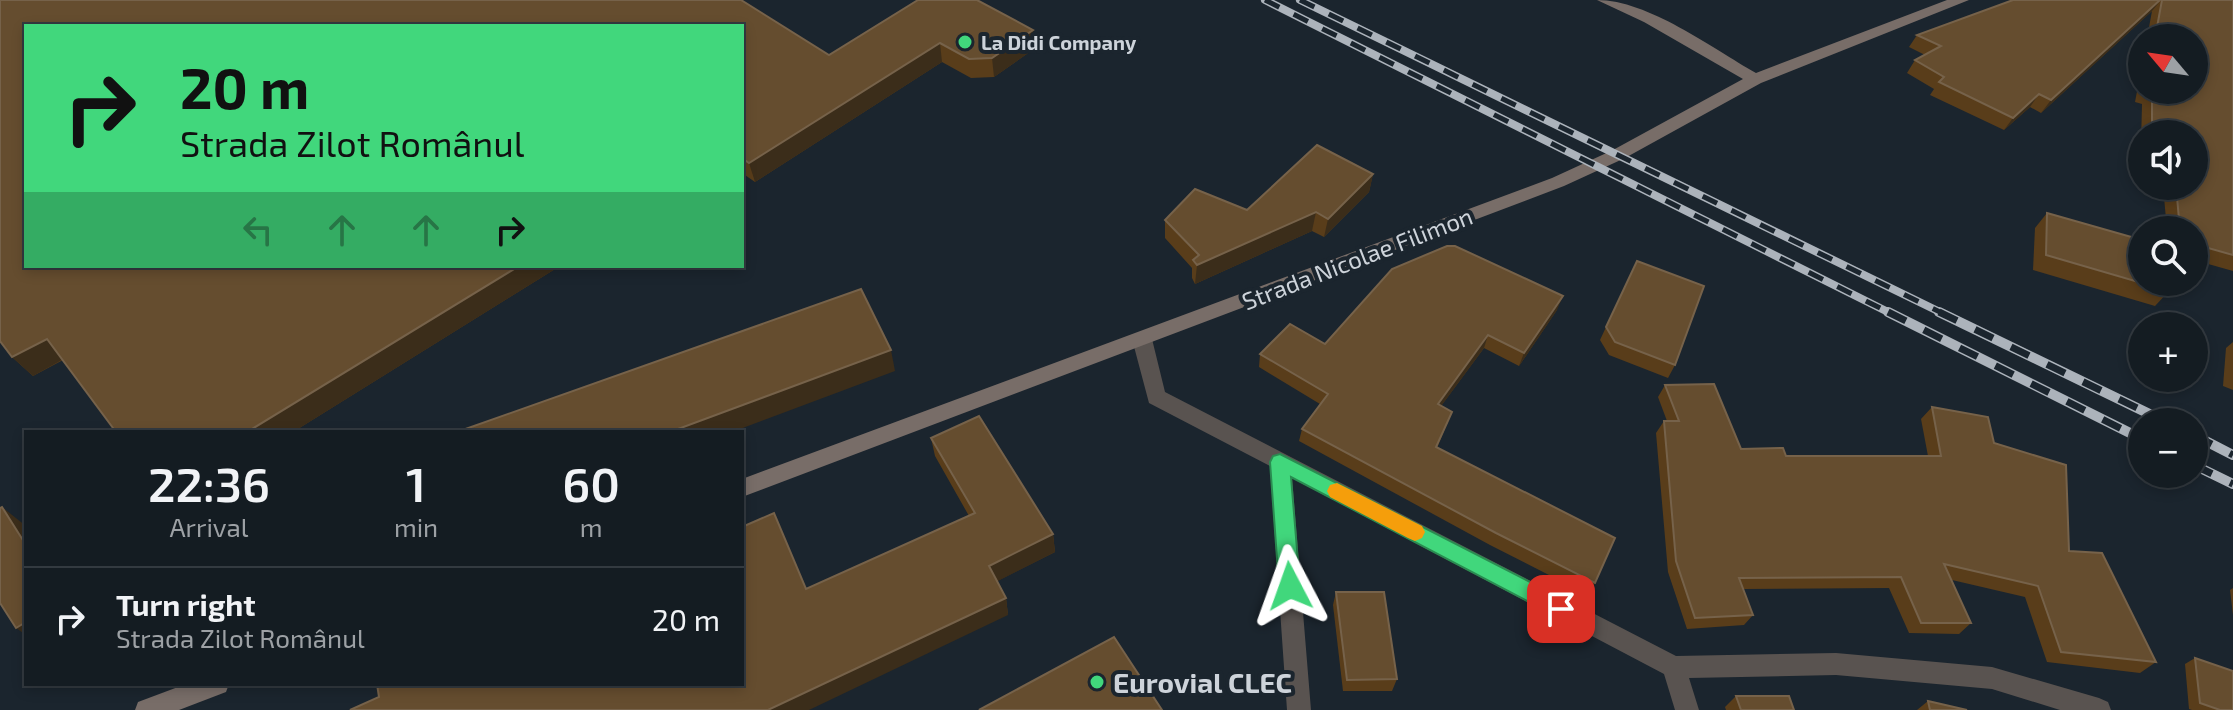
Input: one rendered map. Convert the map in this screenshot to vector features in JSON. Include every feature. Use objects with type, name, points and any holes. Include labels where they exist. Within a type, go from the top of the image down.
[{"type":"street","points":[[1605,0],[1649,19],[1755,79]]},
{"type":"street","name":"Strada Nicolae Filimon","points":[[744,487],[1558,182],[1619,154],[1755,79],[1961,0]]},
{"type":"street","points":[[1142,339],[1156,397],[1674,667],[1836,664],[1992,678],[2099,710]]},
{"type":"street","points":[[1280,462],[1299,710]]},
{"type":"street","points":[[1674,667],[1687,710]]},
{"type":"street","points":[[147,710],[212,686]]},
{"type":"building","points":[[0,0],[741,0],[829,55],[918,0],[977,0],[1033,30],[992,58],[969,59],[940,43],[749,163],[744,159],[744,24],[24,24],[24,268],[516,268],[250,430],[115,430],[47,339],[12,357],[0,341]]},
{"type":"building","points":[[2013,0],[2160,0],[2134,24],[2128,24],[2128,29],[2051,100],[2039,94],[2013,118],[1939,82],[1944,77],[1915,60],[1941,46],[1917,35]]},
{"type":"building","points":[[2162,0],[2233,0],[2233,255],[2208,248],[2208,216],[2179,216],[2177,200],[2208,200],[2208,120],[2152,120],[2152,104],[2208,104],[2208,24],[2158,24]]},
{"type":"building","points":[[1317,145],[1373,174],[1328,219],[1316,212],[1197,265],[1193,260],[1199,255],[1165,220],[1195,189],[1247,210]]},
{"type":"building","points":[[2047,213],[2128,236],[2128,279],[2046,255]]},
{"type":"building","points":[[1447,246],[1455,246],[1563,296],[1524,353],[1488,335],[1438,404],[1452,412],[1436,447],[1615,538],[1595,583],[1302,429],[1328,394],[1260,354],[1290,324],[1325,344],[1392,269]]},
{"type":"building","points":[[1637,261],[1704,286],[1675,365],[1615,342],[1606,327]]},
{"type":"building","points":[[861,289],[891,350],[675,430],[463,430]]},
{"type":"building","points":[[1714,384],[1741,449],[1783,448],[1786,456],[1941,456],[1932,407],[1988,417],[1994,443],[2066,465],[2069,551],[2102,553],[2156,662],[2061,652],[2038,586],[1944,564],[1971,623],[1921,623],[1901,577],[1739,578],[1753,615],[1695,618],[1676,561],[1664,421],[1679,421],[1665,385]]},
{"type":"building","points":[[979,416],[1053,534],[989,566],[1006,598],[768,710],[350,710],[379,697],[377,686],[744,686],[744,526],[774,513],[806,589],[975,513],[931,438]]},
{"type":"building","points":[[0,508],[24,542],[24,623],[16,628],[0,603]]},
{"type":"building","points":[[1336,592],[1384,592],[1397,679],[1347,680]]},
{"type":"building","name":"Eurovial CLEC","points":[[1114,637],[1162,710],[979,710]]},
{"type":"building","points":[[2195,658],[2233,671],[2233,710],[2220,710],[2200,703]]},
{"type":"building","points":[[1736,696],[1789,696],[1794,710],[1741,710]]},
{"type":"building","points":[[1928,701],[1967,710],[1930,710]]},
{"type":"railway","points":[[1265,0],[1892,314]]},
{"type":"railway","points":[[1300,0],[1944,314]]},
{"type":"railway","points":[[1888,312],[1892,314]]},
{"type":"railway","points":[[1939,312],[2137,408]]},
{"type":"railway","points":[[1892,314],[2128,432]]},
{"type":"railway","points":[[2208,442],[2233,455]]},
{"type":"railway","points":[[2208,472],[2233,484]]},
{"type":"slow traffic","points":[[1337,491],[1415,532]]},
{"type":"place","name":"La Didi Company","points":[[965,42]]},
{"type":"place","name":"Eurovial CLEC","points":[[1097,682]]},
{"type":"route","points":[[1290,586],[1280,462],[1561,609]]}]
